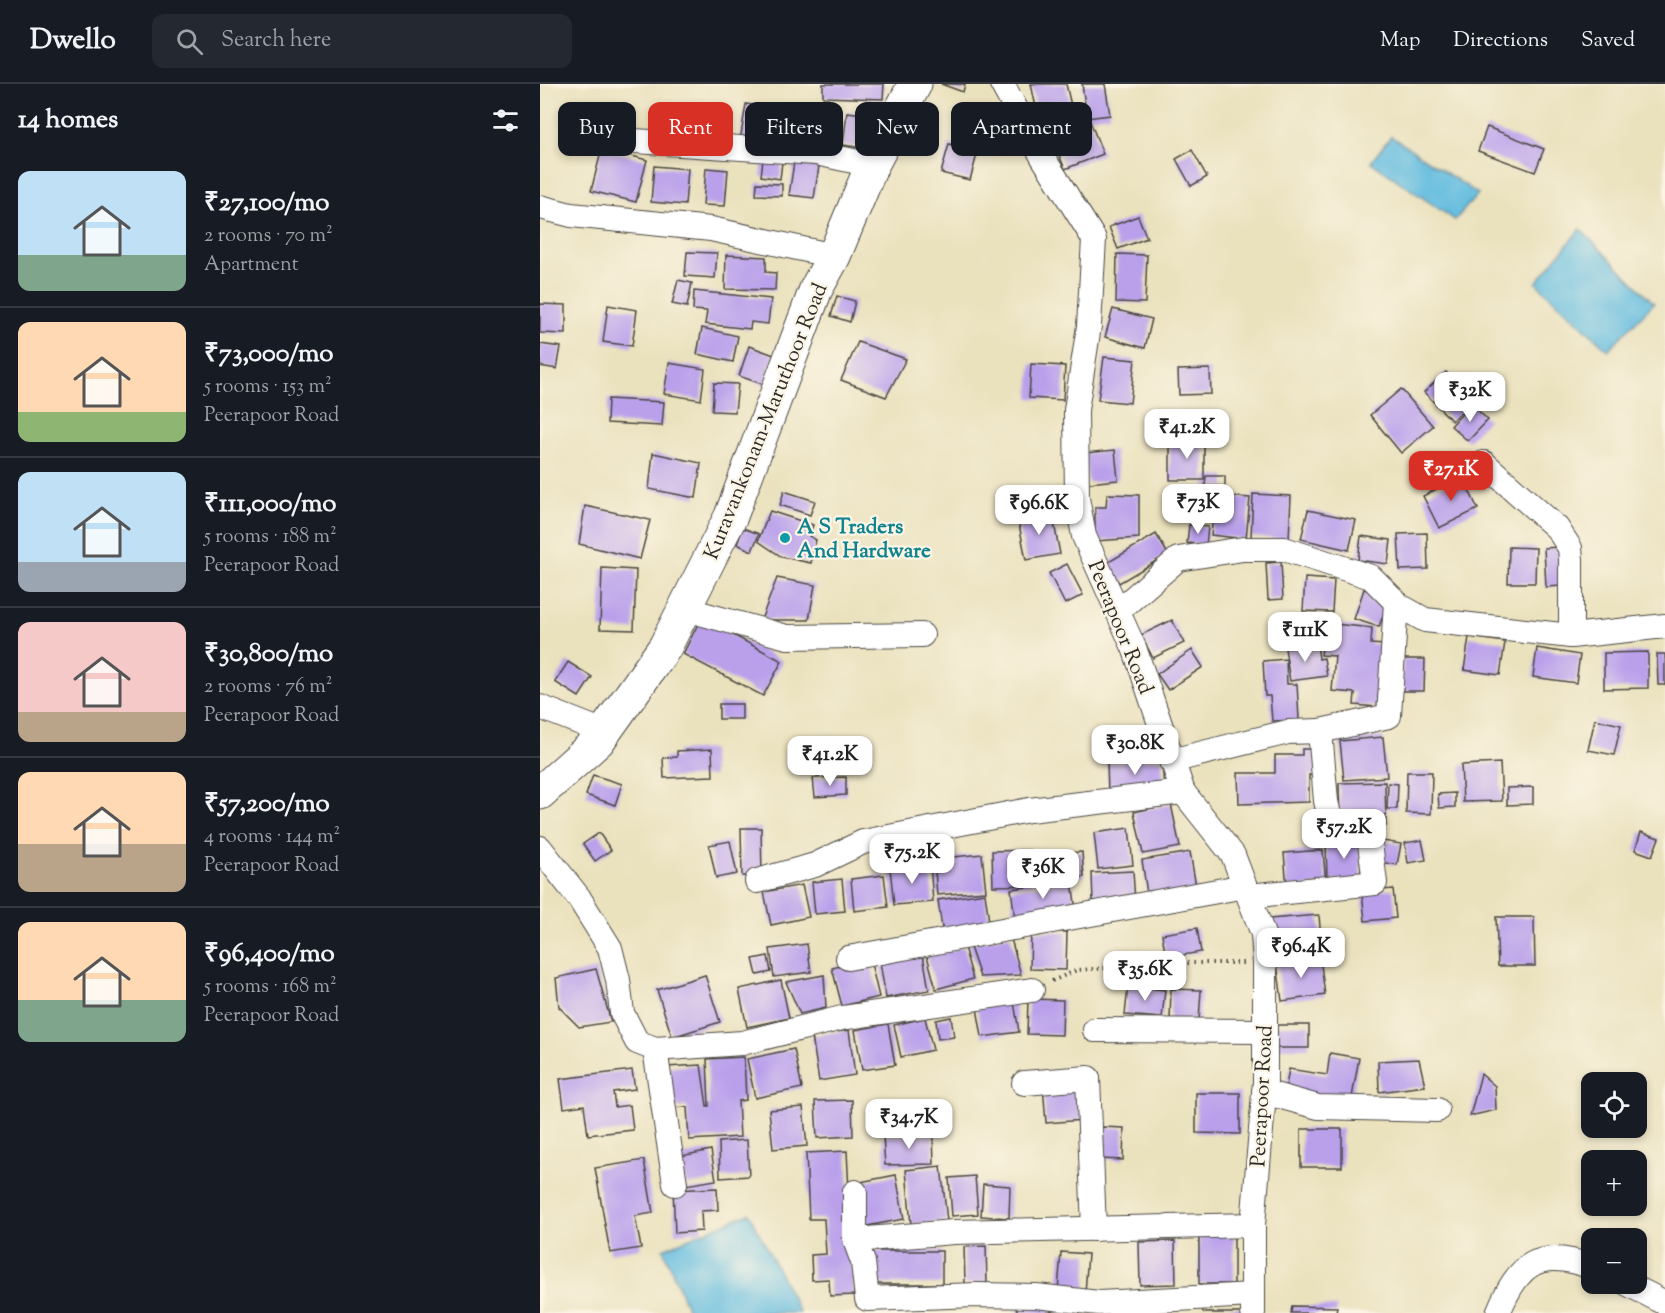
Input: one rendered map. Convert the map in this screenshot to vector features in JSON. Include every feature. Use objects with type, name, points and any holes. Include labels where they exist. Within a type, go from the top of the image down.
[{"type":"main road","name":"Kuravankonam-Maruthoor Road","points":[[540,793],[604,732],[665,647],[731,516],[816,289],[834,256],[872,165],[915,84]]},
{"type":"street","name":"Peerapoor Road","points":[[1002,84],[1042,156],[1094,239],[1089,326],[1076,410],[1077,498],[1084,536],[1135,650],[1183,792],[1233,855],[1263,934],[1265,963],[1264,1092],[1253,1225],[1253,1304]]},
{"type":"street","points":[[636,141],[816,153],[872,165]]},
{"type":"street","points":[[540,207],[571,215],[711,229],[834,256]]},
{"type":"street","points":[[1484,463],[1557,528],[1566,540],[1571,559],[1570,636]]},
{"type":"street","points":[[1118,611],[1178,559],[1243,549],[1284,549],[1371,577],[1396,602],[1425,620],[1570,636],[1665,626]]},
{"type":"street","points":[[1171,761],[1288,732],[1320,730],[1389,716],[1396,602]]},
{"type":"street","points":[[685,609],[787,637],[922,635]]},
{"type":"street","points":[[540,707],[604,732]]},
{"type":"street","points":[[848,958],[1247,891],[1375,883],[1369,835],[1349,834],[1332,828],[1326,801],[1320,730]]},
{"type":"street","points":[[757,881],[814,865],[863,842],[1029,810],[1183,792]]},
{"type":"street","points":[[540,848],[579,898],[609,948],[618,980],[622,1013],[637,1042],[655,1049],[742,1043],[842,1018],[1032,990]]},
{"type":"street","points":[[1095,1030],[1265,1031]]},
{"type":"street","points":[[655,1049],[675,1184]]},
{"type":"street","points":[[1024,1083],[1088,1078],[1094,1230]]},
{"type":"street","points":[[1264,1092],[1318,1107],[1437,1110]]},
{"type":"street","points":[[855,1192],[855,1240],[862,1262],[867,1299],[976,1295],[1036,1296],[1099,1303],[1253,1304]]},
{"type":"street","points":[[855,1240],[954,1232],[1253,1225]]},
{"type":"street","points":[[1498,1313],[1508,1290],[1522,1269],[1547,1259],[1581,1263]]},
{"type":"street","points":[[1647,1294],[1665,1303]]},
{"type":"path","points":[[1032,990],[1077,970],[1191,963],[1265,963]]},
{"type":"water","points":[[1391,136],[1478,194],[1455,220],[1371,162]]},
{"type":"water","points":[[1580,229],[1654,303],[1608,350],[1536,283]]},
{"type":"water","points":[[749,1213],[800,1313],[689,1313],[663,1249]]},
{"type":"building","points":[[823,84],[884,84],[883,99],[823,97]]},
{"type":"building","points":[[941,84],[965,84],[963,92]]},
{"type":"building","points":[[1031,84],[1066,84],[1070,102],[1035,102]]},
{"type":"building","points":[[1082,84],[1105,84],[1110,115],[1092,117],[1092,102],[1085,102]]},
{"type":"building","points":[[745,110],[745,142],[740,141]]},
{"type":"building","points":[[847,112],[855,113],[855,147],[843,145]]},
{"type":"building","points":[[1092,126],[1103,154],[1065,169],[1059,156],[1092,156]]},
{"type":"building","points":[[1487,127],[1544,149],[1535,172],[1478,151]]},
{"type":"building","points":[[949,144],[951,144],[951,156],[977,156],[970,180],[941,173]]},
{"type":"building","points":[[1192,150],[1207,177],[1191,186],[1176,159]]},
{"type":"building","points":[[600,156],[632,156],[647,160],[636,202],[591,191]]},
{"type":"building","points":[[764,156],[783,156],[780,179],[761,176]]},
{"type":"building","points":[[794,162],[819,166],[814,198],[789,195]]},
{"type":"building","points":[[654,166],[688,169],[685,205],[651,202]]},
{"type":"building","points":[[706,168],[728,170],[725,206],[703,205]]},
{"type":"building","points":[[757,183],[782,184],[782,196],[756,195]]},
{"type":"building","points":[[1138,216],[1147,238],[1118,249],[1109,227]]},
{"type":"building","points":[[687,252],[717,253],[715,278],[685,276]]},
{"type":"building","points":[[1117,254],[1147,255],[1145,303],[1116,302]]},
{"type":"building","points":[[726,255],[766,257],[766,272],[776,273],[775,290],[725,289]]},
{"type":"building","points":[[678,280],[692,283],[687,307],[672,304]]},
{"type":"building","points":[[694,291],[771,299],[768,324],[751,322],[750,329],[705,324],[707,311],[693,310]]},
{"type":"building","points":[[837,296],[855,301],[850,322],[831,316]]},
{"type":"building","points":[[540,304],[566,305],[566,334],[540,333]]},
{"type":"building","points":[[608,305],[637,310],[632,346],[603,342]]},
{"type":"building","points":[[1113,309],[1152,319],[1145,348],[1105,337]]},
{"type":"building","points":[[702,328],[738,336],[733,362],[697,354]]},
{"type":"building","points":[[858,342],[906,359],[886,397],[841,380]]},
{"type":"building","points":[[540,344],[561,347],[557,369],[540,366]]},
{"type":"building","points":[[749,346],[774,355],[765,385],[739,376]]},
{"type":"building","points":[[1104,357],[1135,360],[1130,403],[1098,400]]},
{"type":"building","points":[[669,363],[705,369],[701,400],[664,394]]},
{"type":"building","points":[[1031,364],[1065,366],[1063,400],[1029,398]]},
{"type":"building","points":[[1210,369],[1211,394],[1179,395],[1178,370]]},
{"type":"building","points":[[1446,372],[1473,401],[1452,421],[1424,392]]},
{"type":"building","points":[[714,383],[738,384],[735,412],[712,411]]},
{"type":"building","points":[[1401,389],[1433,426],[1401,453],[1370,415]]},
{"type":"building","points":[[608,399],[664,402],[662,426],[607,423]]},
{"type":"building","points":[[1471,404],[1488,420],[1468,441],[1451,426]]},
{"type":"building","points":[[1170,441],[1204,441],[1204,480],[1170,480]]},
{"type":"building","points":[[1115,450],[1118,480],[1088,483],[1085,453]]},
{"type":"building","points":[[653,453],[701,463],[696,498],[649,489]]},
{"type":"building","points":[[1206,476],[1225,476],[1225,486],[1205,486]]},
{"type":"building","points":[[1462,476],[1478,509],[1439,528],[1423,496]]},
{"type":"building","points":[[784,491],[815,501],[810,515],[780,505]]},
{"type":"building","points":[[1107,494],[1139,495],[1139,538],[1095,541],[1095,507],[1106,507]]},
{"type":"building","points":[[1253,494],[1291,496],[1289,539],[1251,537]]},
{"type":"building","points":[[1215,495],[1250,498],[1246,539],[1211,535]]},
{"type":"building","points":[[585,506],[650,520],[640,559],[579,544]]},
{"type":"building","points":[[1308,510],[1356,520],[1349,550],[1301,539]]},
{"type":"building","name":"A S Traders And Hardware","points":[[770,511],[813,525],[809,536],[816,540],[811,563],[782,557],[758,541]]},
{"type":"building","points":[[1052,513],[1060,554],[1026,560],[1018,519]]},
{"type":"building","points":[[1189,525],[1208,527],[1206,545],[1187,543]]},
{"type":"building","points":[[743,528],[759,534],[752,551],[737,544]]},
{"type":"building","points":[[1427,533],[1428,569],[1400,570],[1398,534]]},
{"type":"building","points":[[1156,534],[1168,554],[1119,583],[1107,563]]},
{"type":"building","points":[[1361,536],[1391,540],[1388,564],[1358,560]]},
{"type":"building","points":[[1509,547],[1536,548],[1535,583],[1508,583]]},
{"type":"building","points":[[1560,547],[1562,586],[1546,587],[1544,548]]},
{"type":"building","points":[[1281,562],[1283,599],[1268,600],[1266,563]]},
{"type":"building","points":[[1067,564],[1083,595],[1065,604],[1049,573]]},
{"type":"building","points":[[602,568],[636,570],[634,630],[600,629]]},
{"type":"building","points":[[777,578],[815,585],[809,620],[761,620]]},
{"type":"building","points":[[1305,578],[1334,580],[1332,612],[1303,611]]},
{"type":"building","points":[[1364,589],[1389,597],[1379,627],[1354,619]]},
{"type":"building","points":[[701,618],[782,661],[763,696],[683,654]]},
{"type":"building","points":[[1172,620],[1184,643],[1153,658],[1141,635]]},
{"type":"building","points":[[1325,623],[1372,628],[1371,644],[1384,645],[1377,707],[1354,705],[1355,693],[1332,691],[1335,656],[1321,655]]},
{"type":"building","points":[[1469,637],[1505,642],[1500,675],[1464,670]]},
{"type":"building","points":[[1317,644],[1319,659],[1324,658],[1327,676],[1290,681],[1285,648]]},
{"type":"building","points":[[1537,648],[1580,655],[1576,683],[1533,677]]},
{"type":"building","points":[[1192,650],[1203,667],[1168,690],[1157,674]]},
{"type":"building","points":[[1648,652],[1648,688],[1604,689],[1604,653]]},
{"type":"building","points":[[1657,654],[1665,654],[1665,685],[1658,685]]},
{"type":"building","points":[[1286,659],[1287,684],[1297,684],[1299,720],[1272,721],[1270,696],[1265,696],[1263,661]]},
{"type":"building","points":[[1403,659],[1425,659],[1424,691],[1401,691]]},
{"type":"building","points":[[568,662],[592,677],[579,697],[555,682]]},
{"type":"building","points":[[719,704],[742,704],[742,719],[719,719]]},
{"type":"building","points":[[1595,719],[1621,725],[1614,755],[1588,750]]},
{"type":"building","points":[[1383,737],[1387,777],[1344,780],[1340,741]]},
{"type":"building","points":[[712,749],[713,776],[664,778],[663,758],[677,757],[677,751]]},
{"type":"building","points":[[1302,749],[1316,749],[1316,775],[1309,775],[1309,802],[1239,804],[1238,773],[1275,773],[1275,755],[1302,755]]},
{"type":"building","points":[[1162,759],[1164,790],[1108,793],[1107,763]]},
{"type":"building","points":[[1500,763],[1502,801],[1463,802],[1461,765]]},
{"type":"building","points":[[1407,772],[1432,772],[1431,814],[1406,813]]},
{"type":"building","points":[[593,775],[622,784],[615,805],[586,795]]},
{"type":"building","points":[[846,777],[846,795],[815,797],[813,778]]},
{"type":"building","points":[[1385,782],[1386,826],[1340,827],[1339,783]]},
{"type":"building","points":[[1388,783],[1398,784],[1397,809],[1387,809]]},
{"type":"building","points":[[1533,787],[1533,804],[1507,805],[1507,788]]},
{"type":"building","points":[[1455,793],[1455,807],[1439,808],[1438,794]]},
{"type":"building","points":[[1171,804],[1180,847],[1143,854],[1134,812]]},
{"type":"building","points":[[741,828],[761,828],[762,876],[742,876]]},
{"type":"building","points":[[1129,828],[1133,865],[1098,869],[1094,833]]},
{"type":"building","points":[[1641,832],[1659,838],[1652,856],[1635,850]]},
{"type":"building","points":[[599,833],[611,850],[595,861],[583,844]]},
{"type":"building","points":[[1360,840],[1361,880],[1327,881],[1326,841]]},
{"type":"building","points":[[1422,840],[1426,860],[1408,863],[1405,843]]},
{"type":"building","points":[[730,841],[737,874],[716,878],[709,845]]},
{"type":"building","points":[[1383,841],[1401,844],[1397,865],[1380,862]]},
{"type":"building","points":[[1030,850],[1032,885],[993,886],[992,851]]},
{"type":"building","points":[[1323,850],[1326,885],[1287,888],[1284,853]]},
{"type":"building","points":[[1082,852],[1084,877],[1046,879],[1044,854]]},
{"type":"building","points":[[1190,852],[1197,892],[1148,900],[1142,860]]},
{"type":"building","points":[[982,854],[986,891],[937,895],[934,859]]},
{"type":"building","points":[[930,864],[933,902],[894,905],[890,868]]},
{"type":"building","points":[[1133,871],[1135,902],[1093,903],[1092,873]]},
{"type":"building","points":[[884,875],[888,907],[854,911],[851,879]]},
{"type":"building","points":[[842,879],[845,911],[815,914],[812,882]]},
{"type":"building","points":[[1072,881],[1076,911],[1015,919],[1011,889]]},
{"type":"building","points":[[802,885],[809,917],[771,925],[764,892]]},
{"type":"building","points":[[1393,889],[1396,918],[1365,921],[1362,892]]},
{"type":"building","points":[[985,893],[990,929],[943,935],[938,900]]},
{"type":"building","points":[[1319,915],[1322,952],[1272,956],[1269,919]]},
{"type":"building","points":[[1496,917],[1534,917],[1535,966],[1498,966]]},
{"type":"building","points":[[1197,928],[1201,952],[1166,958],[1162,934]]},
{"type":"building","points":[[1031,931],[1067,932],[1066,970],[1030,969]]},
{"type":"building","points":[[1010,935],[1021,975],[980,977],[969,944]]},
{"type":"building","points":[[807,944],[811,972],[774,977],[770,949]]},
{"type":"building","points":[[964,947],[973,979],[936,989],[927,956]]},
{"type":"building","points":[[923,955],[929,990],[886,998],[880,963]]},
{"type":"building","points":[[768,956],[771,972],[757,975],[753,959]]},
{"type":"building","points":[[1320,957],[1325,995],[1282,1001],[1277,963]]},
{"type":"building","points":[[870,959],[879,997],[842,1006],[832,968]]},
{"type":"building","points":[[596,969],[611,1022],[579,1027],[559,1007],[556,978]]},
{"type":"building","points":[[705,975],[720,1022],[672,1037],[657,990]]},
{"type":"building","points":[[824,975],[826,1008],[800,1014],[786,982]]},
{"type":"building","points":[[781,980],[789,1018],[747,1027],[739,989]]},
{"type":"building","points":[[1128,986],[1165,990],[1162,1018],[1125,1015]]},
{"type":"building","points":[[1171,989],[1201,990],[1199,1021],[1170,1020]]},
{"type":"building","points":[[1028,999],[1063,1000],[1062,1035],[1027,1034]]},
{"type":"building","points":[[1014,1002],[1019,1032],[982,1037],[977,1008]]},
{"type":"building","points":[[951,1017],[954,1037],[938,1039],[936,1020]]},
{"type":"building","points":[[925,1018],[933,1050],[901,1057],[894,1025]]},
{"type":"building","points":[[888,1024],[895,1065],[862,1070],[855,1030]]},
{"type":"building","points":[[1274,1025],[1309,1025],[1309,1048],[1274,1048]]},
{"type":"building","points":[[849,1030],[855,1075],[819,1081],[812,1036]]},
{"type":"building","points":[[794,1049],[802,1088],[755,1098],[747,1059]]},
{"type":"building","points":[[1330,1053],[1359,1058],[1351,1103],[1285,1092],[1289,1069],[1327,1075]]},
{"type":"building","points":[[744,1057],[746,1100],[738,1101],[740,1137],[689,1140],[687,1107],[668,1108],[666,1067],[701,1065],[707,1106],[709,1106],[707,1059]]},
{"type":"building","points":[[1419,1059],[1425,1086],[1379,1092],[1378,1061]]},
{"type":"building","points":[[632,1070],[635,1089],[613,1092],[615,1107],[630,1105],[633,1130],[588,1135],[584,1105],[564,1108],[560,1079]]},
{"type":"building","points":[[1481,1074],[1495,1086],[1496,1110],[1470,1116]]},
{"type":"building","points":[[1081,1083],[1083,1120],[1046,1123],[1043,1086]]},
{"type":"building","points":[[1196,1093],[1240,1093],[1240,1134],[1196,1133]]},
{"type":"building","points":[[852,1100],[853,1136],[817,1138],[815,1101]]},
{"type":"building","points":[[803,1107],[807,1146],[773,1149],[769,1110]]},
{"type":"building","points":[[1102,1127],[1124,1128],[1123,1160],[1100,1159]]},
{"type":"building","points":[[1301,1129],[1342,1129],[1342,1167],[1301,1167]]},
{"type":"building","points":[[933,1135],[934,1164],[885,1165],[883,1136]]},
{"type":"building","points":[[747,1140],[749,1176],[720,1178],[719,1142]]},
{"type":"building","points":[[711,1150],[716,1180],[686,1185],[681,1156]]},
{"type":"building","points":[[847,1151],[854,1295],[830,1296],[829,1279],[812,1280],[811,1255],[826,1254],[824,1219],[809,1219],[806,1153]]},
{"type":"building","points":[[644,1160],[653,1213],[635,1216],[641,1248],[610,1253],[595,1168]]},
{"type":"building","points":[[941,1166],[947,1221],[911,1225],[906,1170]]},
{"type":"building","points":[[896,1175],[904,1219],[867,1226],[860,1182]]},
{"type":"building","points":[[975,1176],[978,1214],[952,1216],[949,1178]]},
{"type":"building","points":[[983,1184],[1010,1186],[1009,1218],[981,1216]]},
{"type":"building","points":[[717,1188],[718,1210],[701,1211],[702,1231],[675,1233],[673,1190]]},
{"type":"building","points":[[1199,1233],[1234,1233],[1234,1284],[1199,1284]]},
{"type":"building","points":[[1175,1241],[1176,1284],[1140,1285],[1139,1242]]},
{"type":"building","points":[[986,1246],[987,1283],[965,1284],[964,1247]]},
{"type":"building","points":[[872,1251],[942,1251],[942,1284],[872,1284]]},
{"type":"building","points":[[1061,1252],[1088,1254],[1085,1293],[1058,1291]]},
{"type":"building","points":[[1017,1302],[1051,1303],[1051,1313],[1017,1313]]},
{"type":"building","points":[[1292,1306],[1337,1307],[1336,1313],[1291,1313]]},
{"type":"building","points":[[1241,1307],[1242,1313],[1203,1313],[1203,1308]]},
{"type":"place","name":"A S Traders And Hardware","points":[[785,538]]}]
